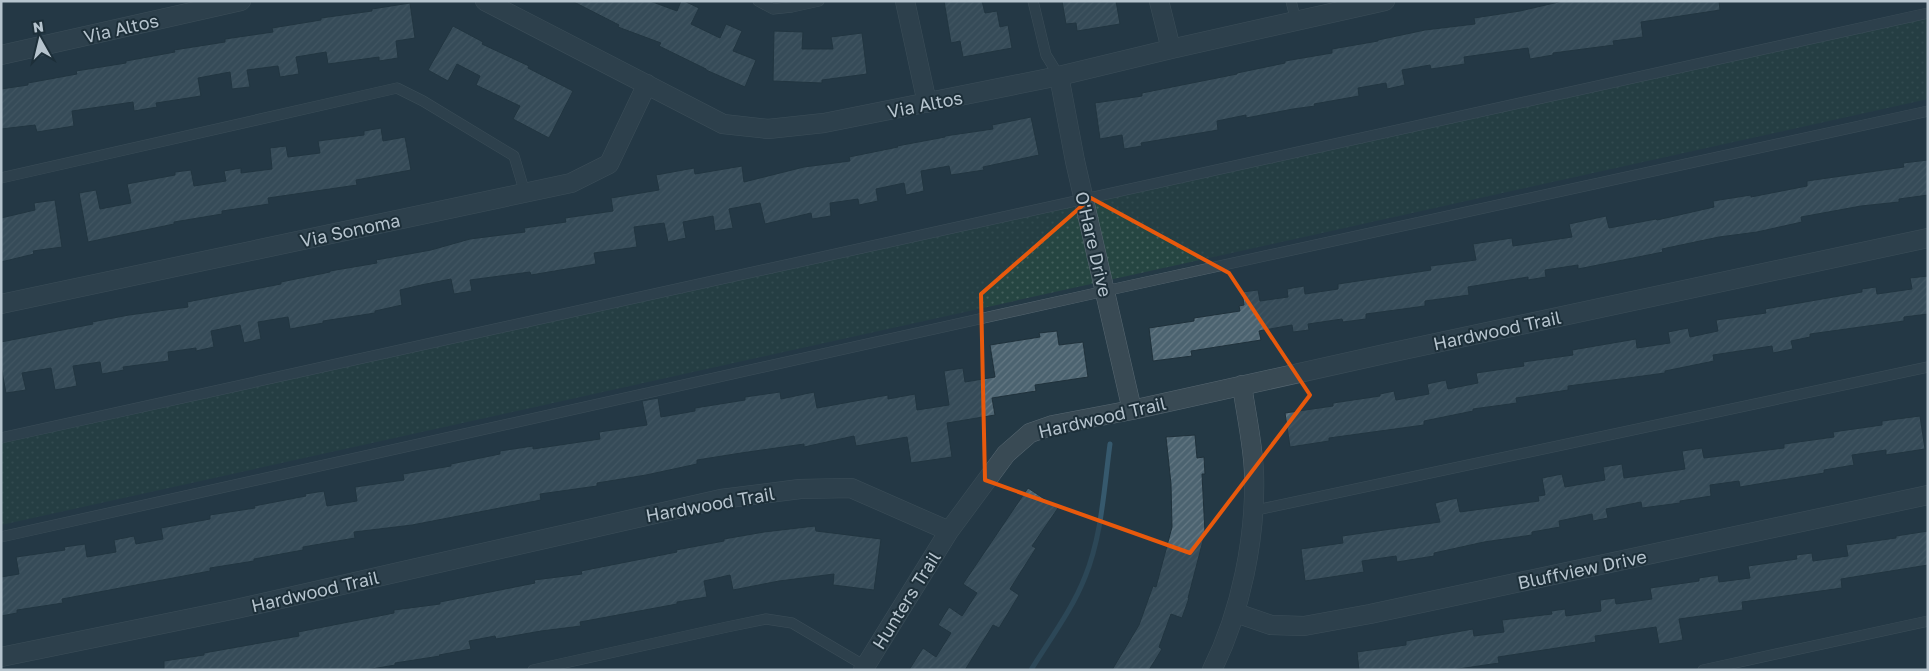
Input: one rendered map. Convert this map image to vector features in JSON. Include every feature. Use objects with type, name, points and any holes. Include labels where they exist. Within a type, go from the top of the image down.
[{"type":"street","name":"Via Altos","points":[[1,55],[241,1]]},
{"type":"street","name":"Via Altos","points":[[485,1],[722,124],[768,129],[824,123],[927,104],[1059,76],[1385,1]]},
{"type":"street","points":[[905,1],[927,104]]},
{"type":"street","points":[[1160,1],[1171,49]]},
{"type":"street","name":"O'Hare Drive","points":[[1059,76],[1084,199],[1132,410]]},
{"type":"street","name":"Via Sonoma","points":[[1,304],[571,183],[609,164],[647,84]]},
{"type":"street","name":"Hardwood Trail","points":[[1,657],[236,608],[721,499],[800,489],[851,488],[949,531],[1006,454],[1030,434],[1053,425],[1132,410],[1928,238]]},
{"type":"street","points":[[1212,670],[1223,648],[1236,613],[1252,529],[1254,472],[1242,385]]},
{"type":"street","name":"Bluffview Drive","points":[[1236,613],[1271,625],[1304,626],[1380,612],[1928,495]]},
{"type":"street","name":"Hunters Trail","points":[[864,668],[949,531]]},
{"type":"lane","points":[[758,1],[773,9],[819,1]]},
{"type":"lane","points":[[1033,1],[1046,55],[1059,76]]},
{"type":"lane","points":[[1291,1],[1296,21]]},
{"type":"lane","points":[[1,438],[1928,12]]},
{"type":"lane","points":[[1,178],[397,88],[423,101],[514,156],[525,193]]},
{"type":"lane","points":[[1,537],[1105,291],[1928,111]]},
{"type":"lane","points":[[1252,511],[1928,368]]},
{"type":"lane","points":[[533,670],[727,626],[766,620],[792,623],[864,668]]},
{"type":"lane","points":[[1703,670],[1928,621]]},
{"type":"highlighted area","points":[[1091,198],[1229,273],[1310,395],[1190,553],[985,480],[981,294]]},
{"type":"green space","points":[[1928,16],[1928,99],[1,525],[1,442]]},
{"type":"building","points":[[572,1],[650,1],[677,11],[681,1],[684,1],[699,8],[691,24],[720,38],[726,24],[742,31],[733,51],[756,60],[745,87],[659,46],[661,43],[618,27],[619,25]]},
{"type":"building","points":[[944,1],[982,1],[985,13],[997,11],[1000,27],[1008,25],[1012,48],[963,57],[960,41],[951,43]]},
{"type":"building","points":[[1062,1],[1116,1],[1120,24],[1077,31],[1076,23],[1066,24]]},
{"type":"building","points":[[1563,1],[1719,1],[1720,10],[1641,22],[1643,37],[1613,41],[1614,45],[1553,53],[1553,55],[1530,59],[1528,48],[1464,57],[1465,64],[1431,69],[1430,65],[1402,70],[1405,85],[1387,89],[1386,83],[1358,88],[1359,96],[1314,104],[1315,106],[1246,118],[1246,115],[1217,121],[1218,130],[1141,143],[1142,146],[1124,149],[1122,135],[1100,139],[1095,103],[1142,96],[1142,93],[1237,74],[1285,63],[1285,61],[1332,53],[1332,49],[1425,30],[1475,24],[1474,18],[1520,11]]},
{"type":"building","points":[[410,3],[415,38],[396,41],[398,58],[379,61],[379,57],[328,64],[326,52],[296,57],[299,74],[280,77],[278,66],[247,70],[250,87],[232,89],[230,72],[198,78],[201,96],[156,103],[157,107],[134,111],[133,102],[72,111],[74,126],[37,132],[35,125],[1,129],[1,89],[77,74],[76,71],[126,63],[126,61],[175,52],[174,50],[225,42],[225,39],[273,32],[272,28]]},
{"type":"building","points":[[453,26],[483,42],[482,44],[529,66],[528,68],[573,91],[549,138],[513,119],[520,106],[476,85],[480,76],[457,64],[448,81],[428,70]]},
{"type":"building","points":[[774,31],[803,32],[802,49],[833,49],[831,37],[862,33],[867,74],[822,80],[822,83],[773,81]]},
{"type":"building","points":[[1031,117],[1039,155],[983,167],[984,170],[951,175],[949,166],[921,171],[924,191],[906,195],[904,183],[876,189],[878,201],[859,205],[858,199],[830,203],[831,216],[812,219],[811,213],[765,224],[760,203],[729,209],[733,228],[715,231],[713,216],[683,222],[686,238],[668,242],[664,223],[634,227],[637,247],[594,253],[596,264],[531,275],[530,272],[470,280],[472,291],[454,294],[451,279],[421,285],[400,290],[402,305],[375,311],[375,313],[323,321],[323,323],[290,329],[288,317],[258,322],[261,339],[244,343],[240,325],[211,331],[214,347],[196,351],[196,348],[168,352],[169,361],[123,367],[124,370],[102,374],[100,362],[73,366],[77,386],[55,390],[51,368],[22,373],[26,390],[6,393],[1,366],[1,342],[129,315],[188,307],[187,302],[281,284],[281,282],[330,271],[377,263],[376,260],[431,250],[470,239],[525,232],[524,228],[566,222],[565,218],[613,211],[611,198],[659,190],[656,175],[694,168],[695,174],[742,166],[744,182],[804,167],[850,161],[849,157],[897,146],[993,129],[992,125]]},
{"type":"building","points":[[381,128],[383,141],[405,137],[411,170],[356,180],[357,185],[268,198],[269,204],[222,211],[222,214],[174,222],[174,224],[88,242],[79,193],[96,190],[100,209],[131,203],[127,184],[191,170],[194,186],[226,181],[224,171],[241,168],[241,173],[272,169],[270,148],[286,146],[288,157],[320,153],[318,141],[364,135],[364,131]]},
{"type":"building","points":[[1928,160],[1928,195],[1899,199],[1899,202],[1861,206],[1801,217],[1802,222],[1757,232],[1719,237],[1662,249],[1663,252],[1578,269],[1578,265],[1545,270],[1546,277],[1528,280],[1528,277],[1468,287],[1469,295],[1425,301],[1425,306],[1366,314],[1366,319],[1343,322],[1342,319],[1308,324],[1309,330],[1293,332],[1292,325],[1259,331],[1261,340],[1191,351],[1192,356],[1153,361],[1149,328],[1194,321],[1194,318],[1240,311],[1239,306],[1244,305],[1242,292],[1258,290],[1260,301],[1288,297],[1287,289],[1304,286],[1305,294],[1338,289],[1338,284],[1431,270],[1430,266],[1476,260],[1473,244],[1512,238],[1513,246],[1572,237],[1569,224],[1606,216],[1609,228],[1657,220],[1714,207],[1713,201],[1751,195],[1751,197],[1807,186],[1807,181],[1904,167],[1903,163]]},
{"type":"building","points":[[55,200],[62,247],[33,251],[34,254],[1,262],[1,218],[35,210],[34,203]]},
{"type":"building","points":[[1928,276],[1928,314],[1904,317],[1904,321],[1810,334],[1810,337],[1791,341],[1793,349],[1773,353],[1772,346],[1713,355],[1714,361],[1665,371],[1665,373],[1568,386],[1568,390],[1516,398],[1517,403],[1473,409],[1473,411],[1424,421],[1424,425],[1329,438],[1329,441],[1290,447],[1285,413],[1333,406],[1333,403],[1380,396],[1380,394],[1394,391],[1396,400],[1429,394],[1427,384],[1446,380],[1448,389],[1478,383],[1476,373],[1524,366],[1523,362],[1573,355],[1572,350],[1636,339],[1637,348],[1670,343],[1668,332],[1688,328],[1690,337],[1718,331],[1716,320],[1766,313],[1765,309],[1862,292],[1862,289],[1876,287],[1877,294],[1912,289],[1910,278]]},
{"type":"building","points":[[1057,331],[1059,345],[1083,342],[1088,377],[1035,385],[1036,391],[992,398],[995,415],[947,423],[952,457],[911,463],[907,437],[856,446],[854,436],[804,447],[804,444],[697,460],[697,464],[597,483],[597,486],[540,494],[541,500],[412,525],[354,532],[355,538],[303,547],[303,550],[254,559],[254,561],[210,568],[210,571],[62,599],[63,603],[17,610],[17,613],[1,616],[1,577],[19,574],[16,557],[65,550],[64,547],[85,544],[87,557],[116,552],[114,540],[134,536],[136,544],[163,539],[161,528],[210,519],[210,515],[255,508],[254,506],[306,496],[305,494],[324,491],[327,506],[357,501],[355,487],[404,480],[403,474],[451,466],[451,464],[500,454],[500,451],[533,446],[533,449],[600,439],[599,432],[647,425],[642,401],[658,398],[661,417],[695,411],[695,408],[745,400],[745,397],[780,392],[781,399],[814,392],[817,408],[888,395],[888,399],[915,394],[917,410],[949,405],[944,371],[963,368],[965,382],[995,377],[990,345],[1040,337],[1039,333]]},
{"type":"building","points":[[1920,416],[1925,449],[1886,455],[1886,450],[1852,455],[1854,465],[1824,470],[1824,473],[1740,487],[1739,481],[1710,485],[1711,496],[1680,501],[1680,503],[1642,508],[1641,502],[1606,509],[1608,518],[1593,521],[1592,514],[1559,521],[1560,527],[1532,532],[1532,535],[1484,542],[1434,553],[1434,556],[1397,562],[1396,556],[1362,561],[1364,572],[1305,581],[1301,549],[1343,543],[1342,536],[1440,522],[1435,503],[1457,498],[1460,512],[1539,501],[1538,496],[1545,495],[1542,478],[1562,474],[1565,487],[1605,480],[1603,467],[1622,464],[1624,478],[1685,469],[1682,451],[1702,448],[1704,458],[1784,448],[1784,444],[1834,437],[1833,432],[1882,425],[1882,421]]},
{"type":"building","points":[[1195,435],[1197,458],[1204,457],[1205,474],[1202,474],[1205,533],[1189,598],[1182,618],[1171,614],[1159,647],[1162,649],[1149,670],[1112,670],[1139,625],[1153,586],[1156,587],[1172,527],[1171,484],[1166,437]]},
{"type":"building","points":[[1028,488],[1058,508],[1032,546],[1036,548],[1010,589],[1019,595],[999,628],[993,625],[965,670],[909,670],[923,648],[936,657],[951,633],[938,625],[949,607],[962,616],[977,593],[963,584]]},
{"type":"building","points":[[815,526],[816,531],[881,539],[874,590],[833,585],[834,574],[779,581],[733,590],[730,575],[704,581],[707,597],[580,622],[581,626],[496,639],[495,636],[469,641],[471,649],[366,670],[164,670],[164,661],[299,636],[298,632],[394,613],[394,610],[440,604],[440,602],[535,583],[534,580],[582,574],[581,571],[677,552],[676,550],[724,541],[724,539]]},
{"type":"building","points":[[1928,531],[1928,565],[1841,579],[1842,588],[1742,602],[1743,610],[1679,619],[1683,640],[1659,644],[1656,627],[1595,636],[1596,642],[1498,657],[1499,663],[1451,670],[1359,670],[1357,652],[1406,645],[1406,641],[1473,629],[1474,636],[1504,632],[1502,620],[1552,614],[1551,611],[1565,609],[1566,616],[1601,611],[1600,600],[1615,598],[1616,604],[1652,599],[1650,588],[1699,581],[1699,578],[1718,575],[1719,582],[1750,578],[1748,566],[1797,559],[1796,555],[1812,553],[1813,561],[1848,556],[1846,545],[1896,538],[1896,536]]},
{"type":"waterway","points":[[1031,670],[1074,601],[1091,561],[1102,511],[1110,444]]}]
